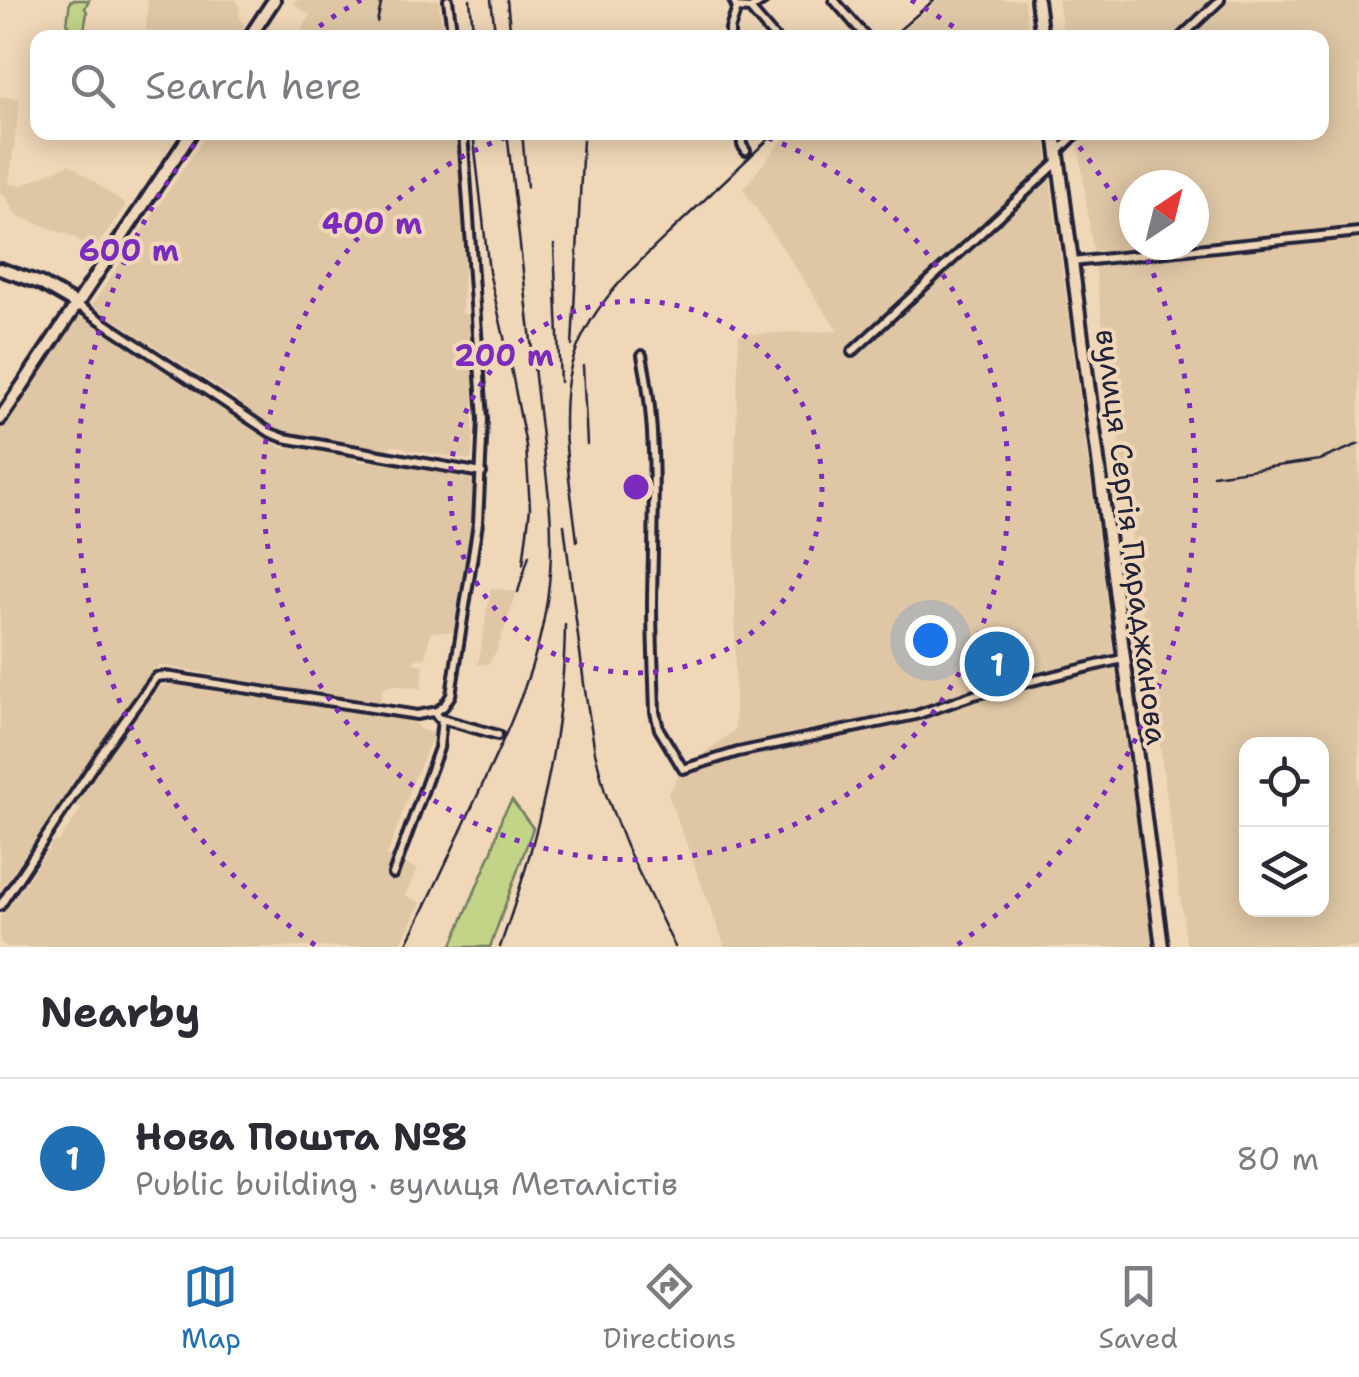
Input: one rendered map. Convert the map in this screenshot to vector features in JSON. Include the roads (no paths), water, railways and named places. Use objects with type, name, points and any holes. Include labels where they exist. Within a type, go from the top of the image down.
[{"type":"main road","points":[[257,30],[277,0]]},
{"type":"main road","points":[[1037,0],[1041,30]]},
{"type":"main road","points":[[0,415],[185,140]]},
{"type":"main road","name":"вулиця Сергія Параджанова","points":[[1056,140],[1162,947]]},
{"type":"main road","points":[[0,269],[40,283],[76,304]]},
{"type":"street","points":[[448,0],[451,30]]},
{"type":"street","points":[[750,9],[764,0]]},
{"type":"street","points":[[834,0],[859,30]]},
{"type":"street","points":[[1188,30],[1220,0]]},
{"type":"street","points":[[730,30],[735,4],[750,9],[768,30]]},
{"type":"street","points":[[0,906],[156,677],[417,715],[434,712],[451,695],[482,473],[483,420],[465,140]]},
{"type":"street","points":[[742,140],[746,151]]},
{"type":"street","points":[[852,352],[1071,140]]},
{"type":"street","points":[[1071,262],[1359,232]]},
{"type":"street","points":[[76,304],[271,433],[482,473]]},
{"type":"street","points":[[642,356],[649,388],[655,502],[655,712],[659,728],[683,769],[738,752],[916,715],[974,695],[1122,659]]},
{"type":"street","points":[[434,712],[442,719],[498,735]]},
{"type":"street","points":[[392,874],[438,748],[442,719]]},
{"type":"railway","points":[[377,22],[382,0]]},
{"type":"railway","points":[[470,0],[473,30]]},
{"type":"railway","points":[[491,0],[495,30]]},
{"type":"railway","points":[[507,0],[510,30]]},
{"type":"railway","points":[[899,30],[934,0]]},
{"type":"railway","points":[[474,140],[489,272],[526,446],[530,508],[523,564]]},
{"type":"railway","points":[[405,947],[522,694],[543,622],[549,584],[549,498],[508,140]]},
{"type":"railway","points":[[523,140],[527,187]]},
{"type":"railway","points":[[572,346],[583,140]]},
{"type":"railway","points":[[577,541],[566,453],[565,408],[571,366],[579,344],[602,305],[631,270],[768,140]]},
{"type":"railway","points":[[554,245],[560,382]]},
{"type":"railway","points":[[583,366],[587,444]]},
{"type":"railway","points":[[1213,475],[1320,460],[1359,444]]},
{"type":"railway","points":[[564,525],[584,684],[605,792],[626,846],[675,947]]},
{"type":"railway","points":[[518,592],[529,555]]},
{"type":"railway","points":[[500,947],[546,789],[560,708],[565,625]]},
{"type":"place","name":"Нова Пошта №8","points":[[997,664]]}]
